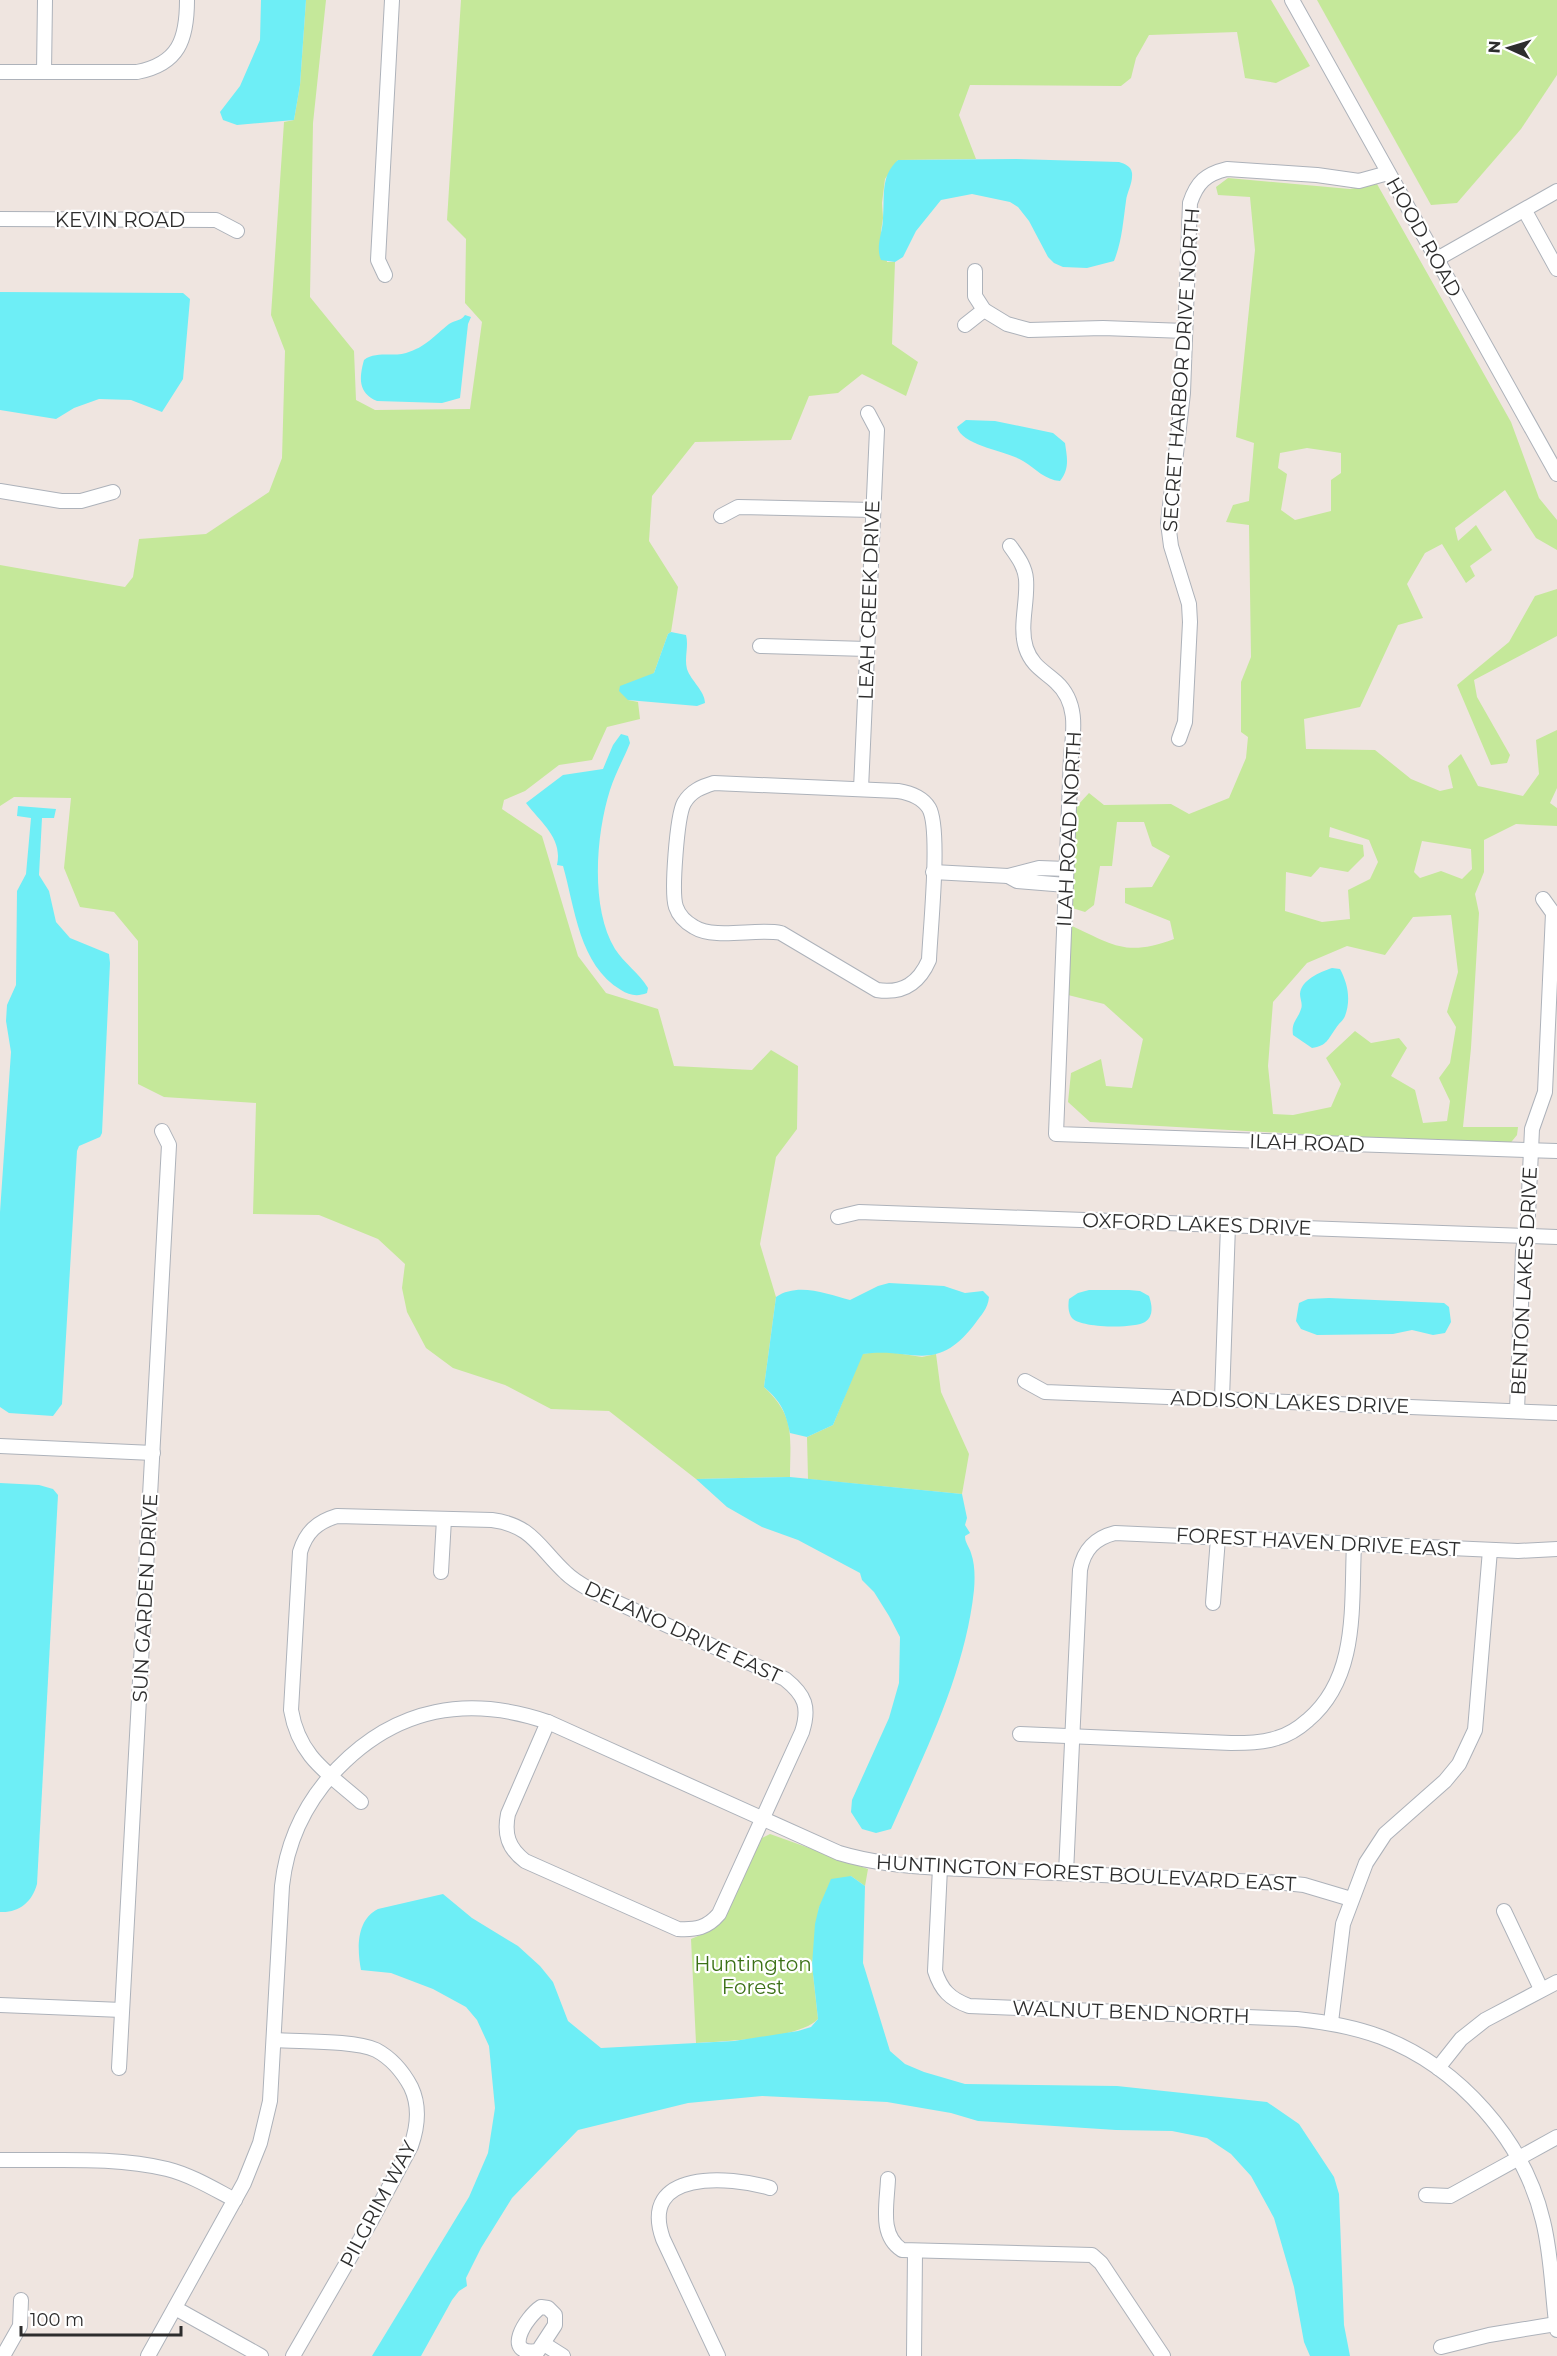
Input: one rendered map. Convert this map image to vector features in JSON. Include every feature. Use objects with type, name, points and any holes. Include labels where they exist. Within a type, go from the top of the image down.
[{"type":"street","points":[[45,0],[45,72]]},
{"type":"street","points":[[0,72],[137,72],[150,69],[162,63],[180,43],[187,25],[187,0]]},
{"type":"street","points":[[385,275],[378,260],[392,0]]},
{"type":"street","name":"HOOD ROAD","points":[[1292,0],[1557,474]]},
{"type":"street","name":"SECRET HARBOR DRIVE NORTH","points":[[1179,740],[1185,722],[1190,622],[1189,604],[1171,546],[1168,523],[1183,393],[1190,203],[1195,189],[1203,179],[1214,172],[1227,169],[1317,175],[1359,181],[1388,172]]},
{"type":"street","points":[[1437,259],[1557,191]]},
{"type":"street","points":[[1525,211],[1557,269]]},
{"type":"street","name":"KEVIN ROAD","points":[[0,219],[216,220],[237,231]]},
{"type":"street","points":[[975,271],[975,296],[984,310],[1007,324],[1029,330],[1103,328],[1185,331]]},
{"type":"street","points":[[965,326],[984,310]]},
{"type":"street","name":"LEAH CREEK DRIVE","points":[[861,789],[877,430],[868,412]]},
{"type":"street","points":[[0,491],[61,501],[81,501],[113,492]]},
{"type":"street","points":[[721,516],[738,507],[873,510]]},
{"type":"street","name":"ILAH ROAD NORTH","points":[[1010,546],[1022,564],[1026,578],[1023,633],[1025,646],[1039,670],[1056,681],[1065,692],[1072,706],[1074,727],[1056,1134]]},
{"type":"street","points":[[760,646],[867,649]]},
{"type":"street","points":[[714,783],[911,793],[921,799],[933,818],[933,872],[929,960],[923,973],[913,984],[889,992],[877,990],[781,933],[769,931],[711,932],[697,929],[684,920],[676,908],[674,894],[683,805],[700,787],[714,783]]},
{"type":"street","points":[[933,872],[1008,876],[1039,868],[1066,869]]},
{"type":"street","points":[[1008,876],[1017,881],[1066,885]]},
{"type":"street","name":"BENTON LAKES DRIVE","points":[[1517,1411],[1530,1150],[1532,1129],[1541,1104],[1545,1080],[1553,913],[1543,899]]},
{"type":"street","name":"SUN GARDEN DRIVE","points":[[119,2068],[169,1145],[162,1131]]},
{"type":"street","name":"ILAH ROAD","points":[[1056,1134],[1557,1151]]},
{"type":"street","name":"OXFORD LAKES DRIVE","points":[[838,1217],[859,1212],[1557,1237]]},
{"type":"street","points":[[1222,1400],[1228,1225]]},
{"type":"street","name":"ADDISON LAKES DRIVE","points":[[1025,1381],[1045,1392],[1557,1413]]},
{"type":"street","points":[[0,1446],[153,1453]]},
{"type":"street","name":"DELANO DRIVE EAST","points":[[330,1776],[309,1756],[300,1743],[294,1729],[291,1710],[300,1552],[309,1531],[318,1524],[338,1516],[503,1521],[536,1538],[568,1576],[594,1592],[785,1678],[797,1689],[802,1698],[806,1720],[762,1819]]},
{"type":"street","points":[[441,1572],[444,1519]]},
{"type":"street","name":"FOREST HAVEN DRIVE EAST","points":[[1072,1737],[1080,1570],[1086,1551],[1098,1539],[1115,1533],[1490,1550],[1557,1549]]},
{"type":"street","points":[[1213,1603],[1218,1538]]},
{"type":"street","points":[[1020,1734],[1254,1743],[1277,1738],[1298,1728],[1329,1698],[1346,1661],[1354,1544]]},
{"type":"street","points":[[1331,2022],[1343,1924],[1366,1863],[1385,1834],[1445,1781],[1459,1764],[1468,1747],[1478,1714],[1490,1550]]},
{"type":"street","name":"HUNTINGTON FOREST BOULEVARD EAST","points":[[148,2356],[235,2200],[265,2128],[270,2101],[284,1872],[291,1842],[305,1810],[330,1776],[371,1738],[406,1720],[421,1715],[465,1708],[490,1708],[520,1713],[548,1722],[762,1819],[839,1852],[859,1858],[898,1865],[940,1868],[1285,1883],[1304,1885],[1351,1899]]},
{"type":"street","points":[[548,1722],[508,1814],[506,1826],[508,1842],[515,1853],[535,1865],[678,1929],[692,1930],[712,1922],[719,1914],[762,1819]]},
{"type":"street","points":[[1066,1873],[1072,1737]]},
{"type":"street","points":[[330,1776],[362,1802]]},
{"type":"street","name":"WALNUT BEND NORTH","points":[[940,1868],[936,1971],[939,1984],[955,2001],[969,2006],[1285,2018],[1331,2022],[1382,2037],[1438,2068],[1471,2095],[1490,2116],[1518,2159],[1534,2192],[1549,2248],[1557,2330]]},
{"type":"street","points":[[1504,1911],[1541,1989]]},
{"type":"street","points":[[1438,2068],[1473,2029],[1497,2012],[1557,1982]]},
{"type":"street","points":[[0,2005],[122,2010]]},
{"type":"street","name":"PILGRIM WAY","points":[[274,2040],[357,2045],[374,2050],[396,2065],[406,2078],[413,2092],[417,2113],[416,2133],[411,2146],[371,2221],[293,2356]]},
{"type":"street","points":[[1426,2195],[1450,2196],[1557,2137]]},
{"type":"street","points":[[0,2160],[122,2162],[148,2166],[182,2174],[235,2200]]},
{"type":"street","points":[[888,2179],[887,2233],[892,2244],[902,2250],[915,2252],[1092,2255],[1101,2263],[1163,2356]]},
{"type":"street","points":[[718,2356],[658,2227],[659,2211],[669,2193],[680,2185],[690,2182],[746,2181],[770,2188]]},
{"type":"street","points":[[914,2356],[915,2252]]},
{"type":"street","points":[[3,2356],[20,2326],[21,2300]]},
{"type":"street","points":[[175,2307],[261,2356]]},
{"type":"street","points":[[1441,2347],[1489,2335],[1556,2324]]},
{"type":"street","points":[[544,2344],[563,2356]]},
{"type":"green space","points":[[306,0],[326,0],[313,123],[310,297],[354,351],[356,400],[375,410],[470,409],[482,322],[465,303],[466,239],[447,220],[461,0],[1271,0],[1310,66],[1276,83],[1245,78],[1237,32],[1149,35],[1136,58],[1131,78],[1121,86],[970,85],[959,115],[976,159],[898,160],[885,179],[881,231],[887,262],[895,262],[892,344],[918,362],[906,396],[862,374],[838,393],[809,396],[791,440],[695,442],[652,496],[649,541],[678,587],[671,632],[668,634],[654,673],[628,700],[638,702],[640,719],[607,727],[592,760],[559,765],[525,791],[504,800],[502,809],[542,836],[578,956],[606,993],[658,1009],[674,1066],[752,1070],[771,1050],[798,1066],[797,1129],[776,1157],[760,1244],[776,1297],[764,1387],[782,1408],[789,1428],[790,1477],[696,1479],[609,1411],[551,1409],[505,1385],[453,1368],[426,1348],[407,1312],[402,1288],[405,1264],[378,1239],[319,1215],[253,1214],[256,1103],[164,1097],[138,1084],[138,941],[114,912],[80,907],[64,868],[71,798],[14,797],[0,806],[0,565],[125,587],[133,577],[139,539],[206,534],[269,492],[282,458],[285,351],[271,315],[284,122],[294,120],[300,85]]},
{"type":"green space","points":[[1317,0],[1557,0],[1557,75],[1521,129],[1457,203],[1431,205]]},
{"type":"green space","points":[[1228,178],[1350,189],[1377,184],[1511,422],[1539,498],[1557,520],[1557,550],[1536,538],[1505,490],[1455,528],[1458,541],[1476,525],[1492,550],[1470,566],[1475,576],[1466,583],[1442,544],[1425,553],[1407,584],[1423,618],[1398,625],[1360,707],[1304,719],[1306,749],[1375,750],[1411,779],[1440,791],[1453,788],[1448,766],[1461,754],[1478,786],[1523,796],[1539,774],[1536,740],[1557,730],[1557,788],[1550,803],[1557,808],[1557,826],[1516,824],[1484,840],[1484,872],[1475,894],[1479,913],[1471,1048],[1463,1127],[1518,1127],[1517,1135],[1508,1146],[1090,1122],[1068,1102],[1071,1073],[1101,1059],[1106,1086],[1132,1088],[1143,1039],[1104,1004],[1068,995],[1070,925],[1109,943],[1131,948],[1174,939],[1170,921],[1125,903],[1125,888],[1152,887],[1170,856],[1152,846],[1144,822],[1117,822],[1112,866],[1100,866],[1094,905],[1085,912],[1069,907],[1076,807],[1089,793],[1104,805],[1171,804],[1189,814],[1229,798],[1246,758],[1248,737],[1241,732],[1241,682],[1251,657],[1249,525],[1226,522],[1233,505],[1249,501],[1254,443],[1236,437],[1255,250],[1250,197],[1218,195],[1216,187]],"holes":[[[1307,448],[1341,453],[1341,473],[1331,480],[1331,511],[1295,520],[1281,510],[1287,474],[1278,468],[1280,453]],[[1330,827],[1369,840],[1378,862],[1370,879],[1348,890],[1350,919],[1322,922],[1285,911],[1286,872],[1311,877],[1320,867],[1348,872],[1364,856],[1363,845],[1329,837]],[[1422,841],[1471,849],[1472,869],[1462,879],[1441,871],[1420,878],[1414,872]],[[1451,915],[1458,972],[1447,1012],[1456,1027],[1450,1063],[1439,1078],[1450,1101],[1447,1121],[1423,1123],[1415,1090],[1391,1076],[1407,1048],[1399,1038],[1371,1043],[1355,1031],[1326,1058],[1341,1084],[1331,1107],[1293,1115],[1273,1114],[1268,1066],[1273,1002],[1307,963],[1347,946],[1385,955],[1413,917]]]},
{"type":"green space","points":[[1557,589],[1557,636],[1474,680],[1477,697],[1510,755],[1507,763],[1491,765],[1457,685],[1509,642],[1535,596]]},
{"type":"green space","points":[[883,1351],[922,1357],[936,1354],[941,1392],[969,1454],[962,1494],[808,1479],[807,1437],[833,1425],[862,1354]]},
{"type":"green space","name":"Huntington Forest","points":[[770,1834],[868,1869],[865,1886],[851,1876],[819,1907],[812,1965],[818,2019],[808,2026],[779,2035],[696,2043],[691,1939],[710,1931],[722,1920],[762,1838]]},
{"type":"water","points":[[261,0],[306,0],[300,85],[294,120],[237,125],[223,120],[220,112],[240,86],[260,40]]},
{"type":"water","points":[[1016,159],[1119,162],[1129,167],[1132,180],[1121,239],[1114,261],[1087,268],[1063,267],[1054,263],[1048,257],[1029,221],[1018,207],[1010,202],[972,194],[941,200],[916,231],[903,257],[895,262],[881,260],[879,244],[883,223],[884,187],[888,173],[898,160]]},
{"type":"water","points":[[0,292],[183,293],[190,299],[183,379],[162,412],[131,400],[99,399],[74,408],[56,419],[0,410]]},
{"type":"water","points":[[465,315],[471,317],[468,324],[460,398],[442,403],[377,401],[366,394],[361,379],[364,360],[379,355],[413,351]]},
{"type":"water","points":[[966,420],[995,421],[1053,433],[1065,443],[1067,463],[1060,481],[1050,479],[1016,457],[967,439],[957,427]]},
{"type":"water","points":[[671,632],[686,635],[687,669],[703,694],[705,703],[697,706],[628,700],[619,691],[620,686],[654,673],[668,634]]},
{"type":"water","points":[[621,734],[628,736],[630,743],[612,784],[605,808],[599,849],[599,892],[607,932],[615,949],[648,988],[647,993],[640,995],[621,990],[607,979],[587,951],[563,866],[557,865],[558,855],[554,839],[526,803],[563,775],[603,769],[613,745]]},
{"type":"water","points":[[18,806],[56,809],[54,818],[42,818],[39,875],[49,891],[56,922],[70,938],[109,954],[110,963],[102,1133],[100,1137],[79,1146],[77,1151],[62,1404],[53,1416],[9,1413],[0,1407],[0,1212],[11,1052],[6,1021],[7,1005],[16,985],[17,891],[26,874],[31,818],[17,816]]},
{"type":"water","points":[[1332,968],[1340,969],[1345,980],[1348,992],[1347,1010],[1344,1018],[1327,1041],[1321,1046],[1312,1048],[1293,1035],[1294,1024],[1302,1007],[1301,989],[1312,977]]},
{"type":"water","points":[[889,1283],[944,1286],[965,1293],[983,1291],[989,1297],[984,1312],[974,1325],[947,1350],[923,1356],[863,1354],[833,1425],[807,1437],[790,1433],[782,1407],[764,1387],[776,1297],[794,1290],[803,1290],[822,1292],[850,1300]]},
{"type":"water","points":[[1089,1290],[1140,1291],[1149,1296],[1150,1317],[1145,1322],[1130,1326],[1096,1326],[1077,1321],[1070,1314],[1069,1299]]},
{"type":"water","points":[[1308,1299],[1444,1303],[1449,1307],[1451,1322],[1445,1333],[1433,1335],[1412,1330],[1393,1334],[1317,1335],[1301,1329],[1296,1321],[1299,1303]]},
{"type":"water","points":[[790,1477],[962,1494],[967,1518],[965,1525],[970,1533],[965,1538],[972,1557],[975,1576],[962,1652],[930,1742],[891,1829],[876,1833],[862,1829],[851,1812],[852,1800],[889,1718],[899,1683],[900,1637],[874,1592],[862,1580],[860,1573],[798,1540],[762,1527],[727,1507],[696,1479]]},
{"type":"water","points":[[0,1483],[39,1485],[53,1489],[58,1495],[37,1884],[32,1896],[24,1905],[7,1912],[0,1912]]},
{"type":"water","points":[[851,1876],[865,1886],[863,1963],[890,2051],[905,2064],[965,2084],[1117,2086],[1267,2102],[1299,2124],[1334,2177],[1339,2194],[1344,2325],[1350,2356],[1310,2356],[1304,2342],[1294,2287],[1274,2218],[1251,2176],[1231,2154],[1207,2138],[1172,2131],[1116,2130],[978,2121],[951,2113],[887,2102],[762,2096],[688,2103],[578,2130],[512,2198],[481,2248],[466,2278],[467,2286],[459,2291],[452,2300],[421,2356],[372,2356],[469,2197],[488,2153],[495,2108],[489,2046],[477,2020],[466,2007],[433,1989],[391,1973],[361,1970],[360,1936],[371,1914],[378,1909],[443,1894],[472,1918],[518,1946],[540,1966],[553,1982],[568,2021],[601,2048],[734,2041],[798,2031],[811,2027],[818,2019],[812,1965],[815,1924],[819,1907],[831,1879]]}]
